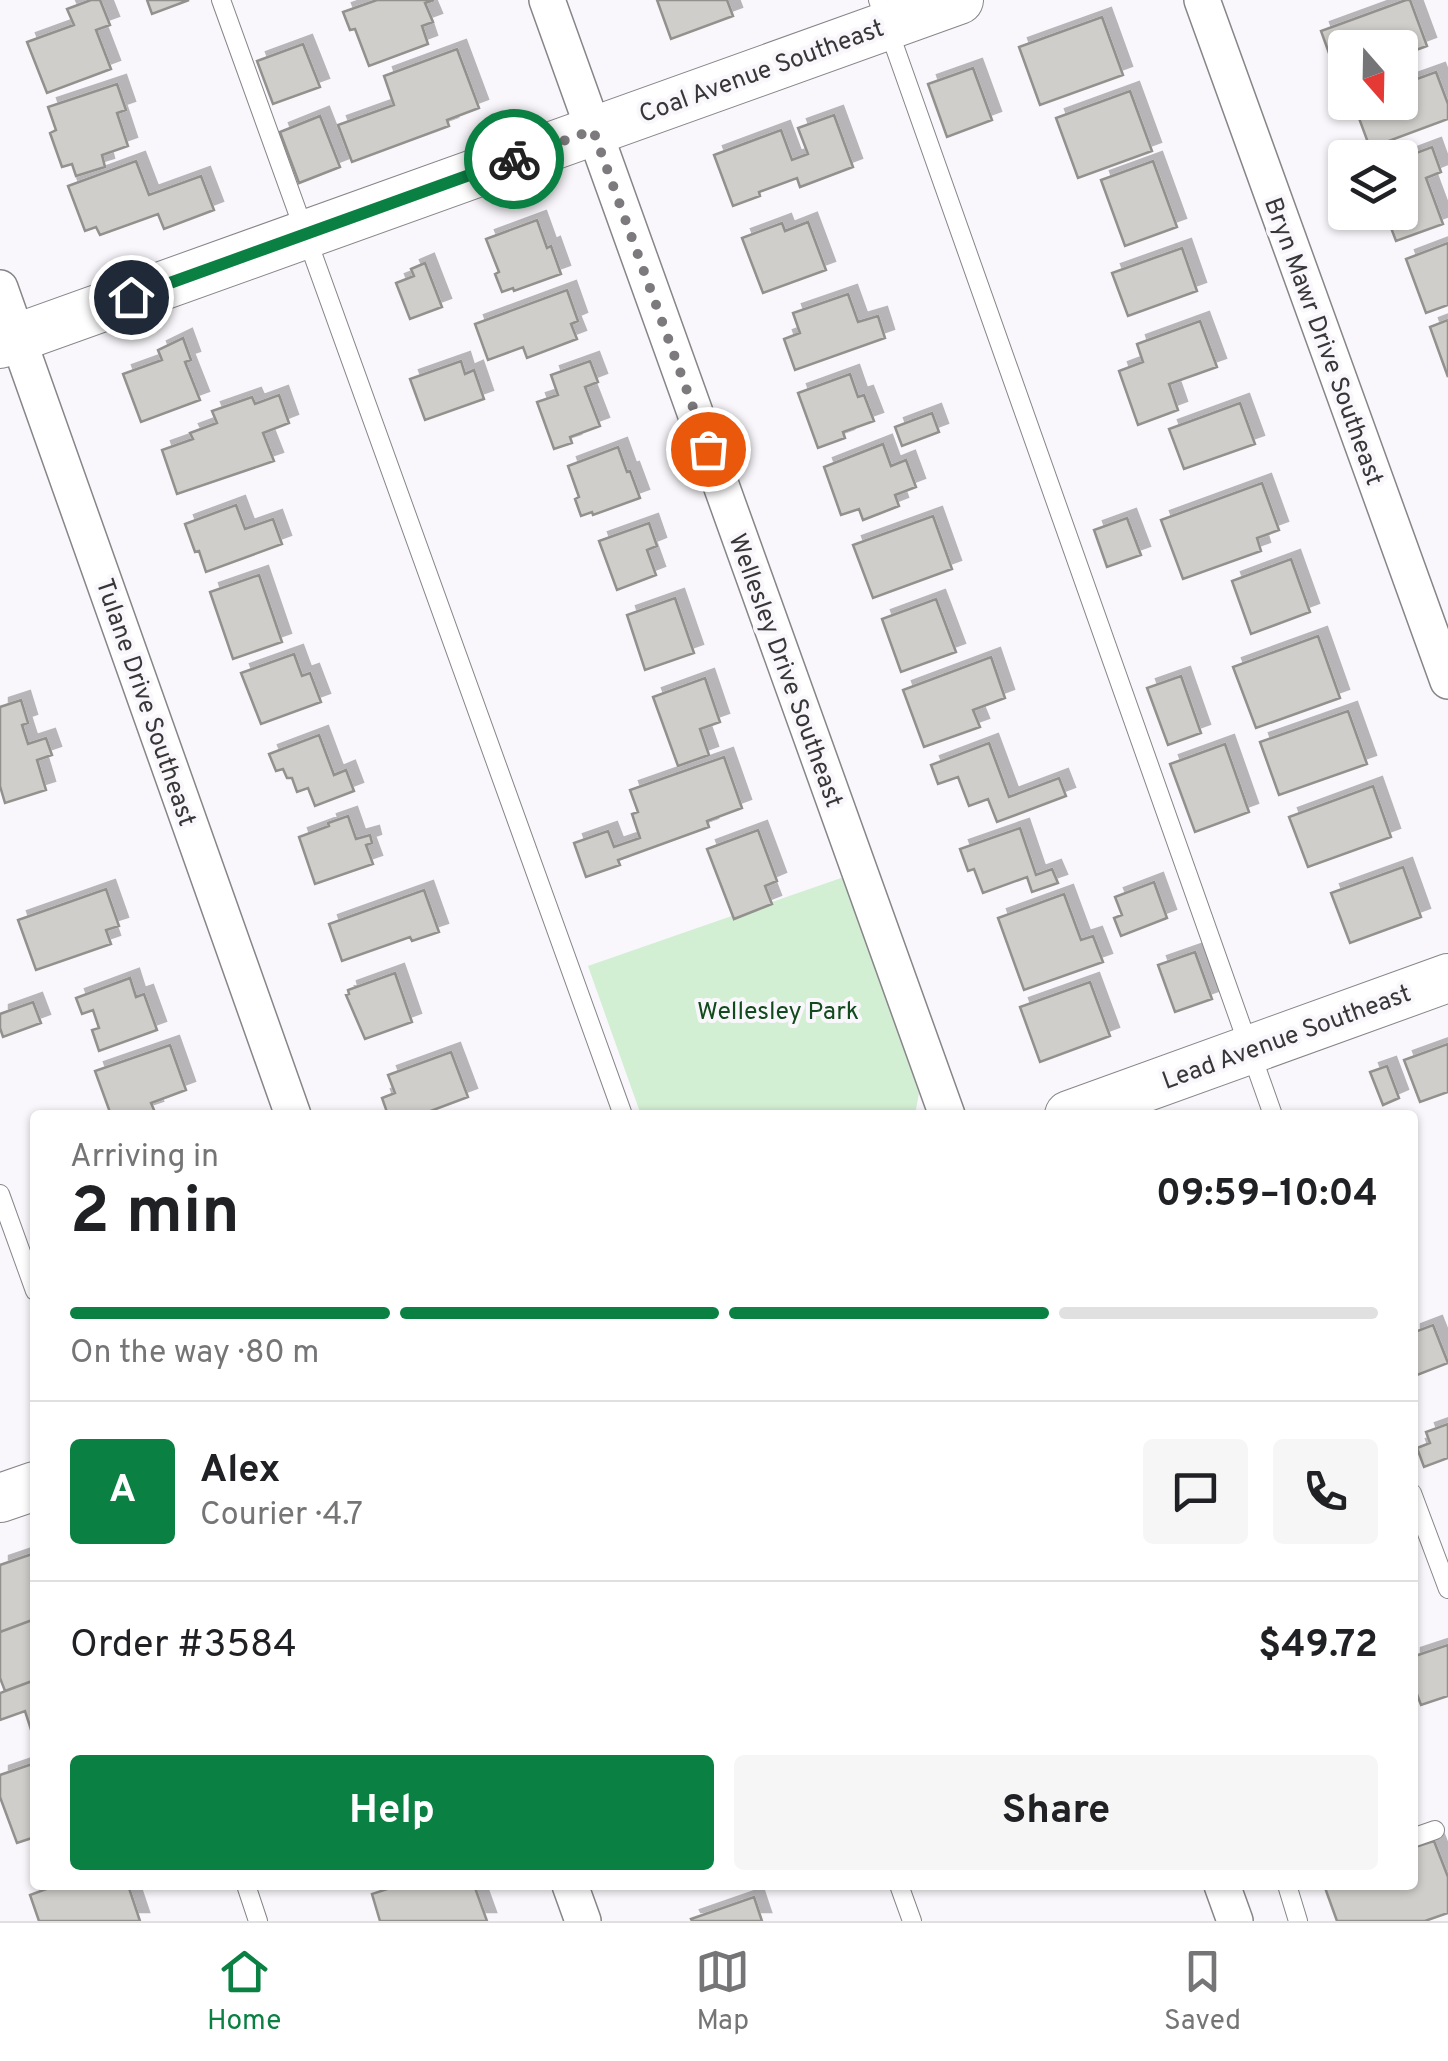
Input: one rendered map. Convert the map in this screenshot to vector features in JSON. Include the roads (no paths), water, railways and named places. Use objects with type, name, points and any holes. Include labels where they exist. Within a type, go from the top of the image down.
[{"type":"main road","name":"Coal Avenue Southeast","points":[[9,341],[593,130],[883,13],[959,0]]},
{"type":"main road","name":"Lead Avenue Southeast","points":[[1082,1110],[1448,978]]},
{"type":"main road","points":[[0,1498],[30,1488]]},
{"type":"street","name":"Wellesley Drive Southeast","points":[[546,0],[945,1110]]},
{"type":"street","name":"Bryn Mawr Drive Southeast","points":[[1202,0],[1448,682]]},
{"type":"street","name":"Tulane Drive Southeast","points":[[0,288],[9,341],[291,1110]]},
{"type":"street","points":[[572,1890],[583,1921]]},
{"type":"street","points":[[1224,1890],[1235,1921]]},
{"type":"lane","points":[[221,0],[621,1110]]},
{"type":"lane","points":[[883,13],[1271,1110]]},
{"type":"lane","points":[[0,1194],[30,1277]]},
{"type":"lane","points":[[1418,1509],[1448,1589]]},
{"type":"lane","points":[[1418,1836],[1435,1830]]},
{"type":"lane","points":[[248,1890],[258,1921]]},
{"type":"lane","points":[[901,1890],[912,1921]]},
{"type":"lane","points":[[1289,1890],[1298,1921]]},
{"type":"park label","name":"Wellesley Park","points":[[778,1010]]}]
